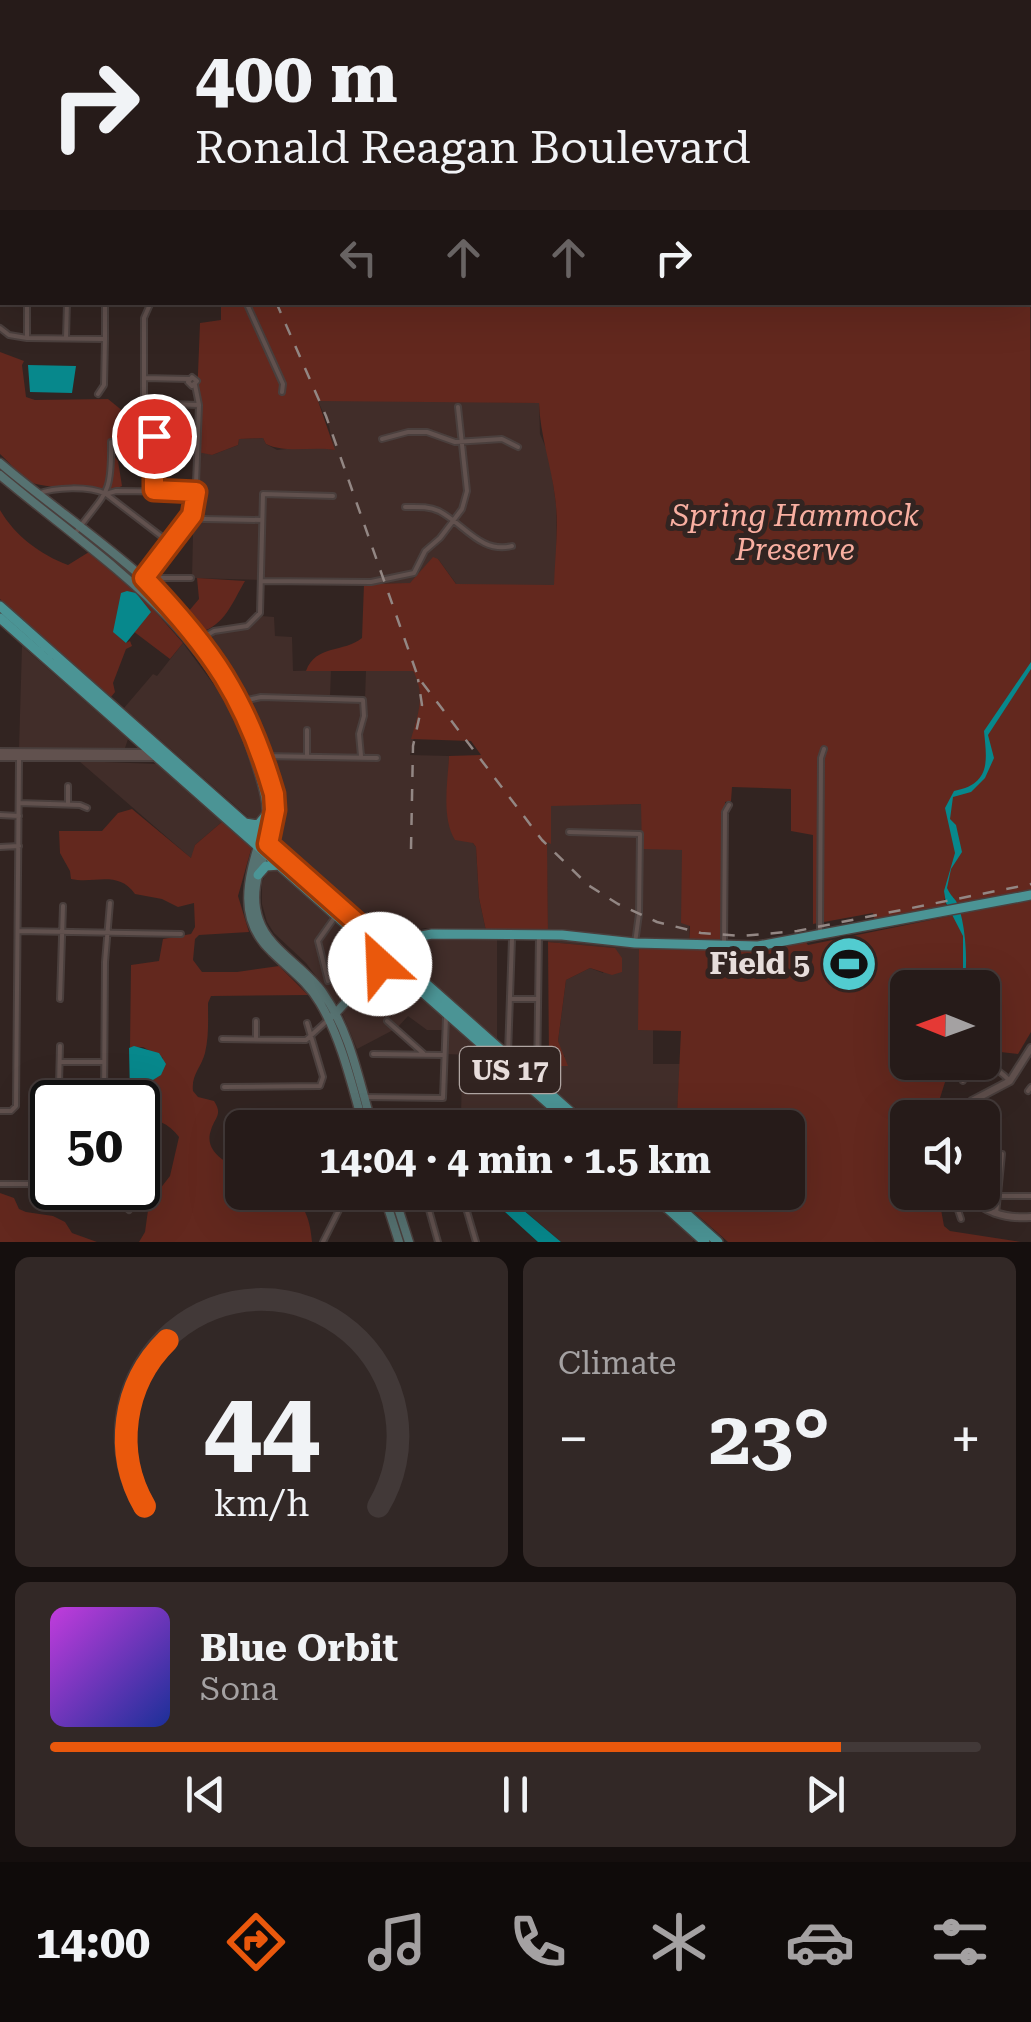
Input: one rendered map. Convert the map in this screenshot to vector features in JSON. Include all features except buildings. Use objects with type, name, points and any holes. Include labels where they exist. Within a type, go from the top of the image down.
[{"type":"main road","points":[[0,463],[76,531]]},
{"type":"main road","points":[[0,475],[141,581],[197,643]]},
{"type":"main road","points":[[141,581],[152,586],[197,643],[238,704],[262,756],[275,810],[248,884],[247,908],[257,937],[306,982],[332,1016]]},
{"type":"main road","name":"US 17","points":[[0,606],[263,845],[321,890],[446,1012],[564,1110]]},
{"type":"main road","points":[[1,618],[15,627],[22,625]]},
{"type":"main road","name":"US 17","points":[[1,618],[127,730],[245,824],[303,886],[472,1024],[538,1082],[561,1110]]},
{"type":"main road","points":[[24,639],[31,638],[49,649]]},
{"type":"main road","points":[[76,684],[84,684],[110,703]]},
{"type":"main road","points":[[238,704],[265,792],[267,814],[254,898],[260,925],[304,970],[329,1003],[365,1110]]},
{"type":"main road","points":[[247,735],[254,754],[262,756]]},
{"type":"main road","points":[[245,824],[258,825],[267,814]]},
{"type":"main road","points":[[258,875],[266,866],[280,865]]},
{"type":"main road","points":[[303,886],[308,884],[317,892],[321,890]]},
{"type":"main road","points":[[332,1016],[387,955],[405,940],[423,934],[539,934],[635,943],[758,946],[1031,895]]},
{"type":"main road","points":[[280,959],[297,971],[304,970]]},
{"type":"main road","points":[[329,1003],[345,1003]]},
{"type":"main road","points":[[446,1012],[465,1025],[472,1024]]},
{"type":"main road","points":[[359,1097],[361,1110]]},
{"type":"main road","points":[[389,1210],[399,1242]]},
{"type":"main road","points":[[399,1210],[410,1242]]},
{"type":"main road","points":[[669,1210],[705,1242]]},
{"type":"main road","points":[[682,1210],[718,1242]]},
{"type":"street","points":[[27,305],[27,338]]},
{"type":"street","points":[[66,338],[67,305]]},
{"type":"street","points":[[98,394],[104,385],[106,305]]},
{"type":"street","points":[[144,399],[144,318],[150,305]]},
{"type":"street","points":[[247,305],[283,384],[282,392]]},
{"type":"street","points":[[0,328],[9,335],[27,338],[105,339]]},
{"type":"street","points":[[141,581],[195,510],[199,406],[195,378],[144,378]]},
{"type":"street","points":[[135,403],[199,406]]},
{"type":"street","points":[[156,420],[157,404]]},
{"type":"street","points":[[262,580],[370,582],[407,576],[417,569],[425,550],[462,509],[466,492],[458,407]]},
{"type":"street","points":[[382,440],[408,432],[426,432],[462,442],[502,439],[518,446]]},
{"type":"street","points":[[154,436],[154,490]]},
{"type":"street","points":[[76,531],[106,494],[111,476],[110,442]]},
{"type":"street","points":[[37,494],[48,490],[106,494],[196,492]]},
{"type":"street","points":[[106,494],[171,544]]},
{"type":"street","points":[[197,643],[214,631],[241,629],[252,622],[261,605],[263,494],[333,496]]},
{"type":"street","points":[[406,507],[430,508],[490,546],[512,546]]},
{"type":"street","points":[[204,519],[262,520]]},
{"type":"street","points":[[152,586],[160,578],[190,578]]},
{"type":"street","points":[[238,704],[261,697],[363,700],[361,756]]},
{"type":"street","points":[[122,752],[129,745],[127,730]]},
{"type":"street","points":[[307,730],[307,756]]},
{"type":"street","points":[[820,937],[824,749]]},
{"type":"street","points":[[94,755],[158,752]]},
{"type":"street","points":[[0,754],[158,752]]},
{"type":"street","points":[[0,1110],[15,1110],[19,755]]},
{"type":"street","points":[[262,756],[377,758]]},
{"type":"street","points":[[68,786],[68,804]]},
{"type":"street","points":[[19,804],[87,808]]},
{"type":"street","points":[[724,947],[725,812],[729,806]]},
{"type":"street","points":[[0,814],[19,816]]},
{"type":"street","points":[[569,832],[640,834],[635,943]]},
{"type":"street","points":[[0,848],[18,846]]},
{"type":"street","points":[[104,1080],[110,903]]},
{"type":"street","points":[[60,998],[63,906]]},
{"type":"street","points":[[328,980],[318,941],[336,915]]},
{"type":"street","points":[[18,931],[181,934]]},
{"type":"street","points":[[507,1055],[511,1048],[512,934]]},
{"type":"street","points":[[538,1082],[539,934]]},
{"type":"street","points":[[511,999],[538,999]]},
{"type":"street","points":[[359,1097],[443,1098],[446,1012]]},
{"type":"street","points":[[222,1039],[311,1038],[332,1016]]},
{"type":"street","points":[[386,1020],[428,1055]]},
{"type":"street","points":[[256,1022],[256,1039]]},
{"type":"street","points":[[224,1087],[315,1088],[322,1084],[306,1024]]},
{"type":"street","points":[[59,1080],[60,1046]]},
{"type":"street","points":[[974,1100],[1010,1082],[1029,1058],[1031,1048]]},
{"type":"street","points":[[373,1054],[444,1055]]},
{"type":"street","points":[[60,1062],[104,1062]]},
{"type":"street","points":[[963,1081],[967,1070],[982,1064],[998,1069],[1010,1082]]},
{"type":"street","points":[[1002,1154],[1000,1196],[1031,1196]]},
{"type":"street","points":[[0,1184],[30,1183]]},
{"type":"street","points":[[323,1242],[341,1210]]},
{"type":"street","points":[[429,1210],[438,1242]]},
{"type":"street","points":[[469,1210],[476,1242]]},
{"type":"street","points":[[958,1210],[961,1218]]},
{"type":"street","points":[[988,1210],[1031,1217]]},
{"type":"street","points":[[996,1214],[997,1210]]},
{"type":"shaded area","points":[[318,401],[539,403],[540,434],[549,455],[556,504],[554,588],[457,585],[438,559],[409,584],[192,578],[195,450],[212,455],[238,445],[239,439],[263,438],[277,450],[313,446],[334,450]]},
{"type":"shaded area","points":[[261,616],[274,617],[275,636],[292,637],[293,671],[331,670],[330,698],[365,699],[366,670],[413,671],[419,681],[421,706],[410,755],[449,756],[448,812],[476,847],[479,898],[486,931],[425,928],[382,940],[274,840],[279,797],[259,723],[233,671],[209,641],[217,631],[250,626]]},
{"type":"shaded area","points":[[183,643],[237,722],[259,783],[262,815],[256,824],[124,708]]},
{"type":"shaded area","points":[[22,646],[128,739],[125,748],[19,749]]},
{"type":"shaded area","points":[[79,761],[157,764],[223,821],[195,845],[192,859]]},
{"type":"shaded area","points":[[644,804],[691,850],[689,944],[548,933],[546,805]]},
{"type":"shaded area","points":[[274,865],[377,956],[342,1002],[336,1003],[306,963],[267,922],[262,883]]},
{"type":"shaded area","points":[[548,936],[639,945],[639,1030],[653,1030],[653,1064],[680,1064],[677,1110],[578,1110],[543,1080],[549,1061],[556,1066],[565,1056],[560,1054],[558,1041],[566,980],[590,968],[603,973],[615,948],[548,942]]},
{"type":"shaded area","points":[[422,939],[497,939],[497,1039],[403,957],[403,946]]},
{"type":"shaded area","points":[[388,966],[548,1110],[461,1110],[462,1069],[470,1069],[478,1055],[441,1054],[442,1030],[427,1030],[408,1016],[397,1028],[357,1049],[342,1013]]},
{"type":"shaded area","points":[[524,1210],[661,1210],[695,1239],[692,1242],[561,1242]]},
{"type":"green space","name":"Spring Hammock Preserve","points":[[221,305],[1030,305],[1031,893],[959,908],[953,897],[944,899],[948,910],[875,924],[873,913],[813,924],[813,835],[791,831],[791,789],[732,787],[731,801],[725,802],[724,945],[689,943],[690,926],[681,923],[682,850],[642,849],[641,804],[551,806],[551,844],[547,842],[548,933],[486,931],[479,898],[476,847],[455,840],[447,810],[449,756],[481,755],[471,741],[411,739],[420,696],[413,671],[306,671],[316,657],[362,638],[364,584],[410,583],[433,557],[456,584],[554,585],[556,508],[539,403],[318,401],[335,450],[282,449],[266,444],[263,438],[239,439],[238,445],[212,455],[188,450],[173,435],[131,436],[110,443],[122,486],[105,490],[36,484],[0,454],[0,352],[24,361],[26,397],[108,399],[124,412],[120,420],[128,425],[181,422],[196,432],[201,423],[197,399],[200,323],[221,320]]},
{"type":"green space","points":[[0,510],[21,536],[58,561],[68,565],[89,552],[138,592],[183,643],[170,659],[133,631],[142,623],[141,600],[121,593],[126,643],[130,641],[132,646],[126,649],[111,697],[0,599]]},
{"type":"green space","points":[[197,578],[245,581],[222,618],[200,632],[188,612],[199,599]]},
{"type":"green space","points":[[132,809],[191,858],[195,845],[223,821],[252,846],[238,896],[249,932],[199,935],[193,960],[202,972],[279,966],[308,995],[211,996],[206,1047],[193,1080],[193,1091],[217,1106],[209,1138],[214,1151],[225,1161],[225,1210],[303,1210],[312,1242],[139,1242],[145,1232],[148,1210],[160,1210],[160,1189],[170,1176],[179,1137],[160,1122],[160,1080],[142,1080],[163,1058],[143,1047],[130,1048],[131,965],[159,961],[163,939],[191,934],[195,927],[194,903],[178,907],[162,899],[135,894],[114,880],[71,879],[60,853],[59,831],[102,831],[118,813]]},
{"type":"green space","points":[[1031,896],[1031,1032],[1018,1054],[1000,1052],[1000,970],[890,970],[890,1080],[946,1080],[939,1100],[890,1100],[890,1210],[941,1210],[944,1226],[950,1231],[1021,1242],[728,1242],[691,1210],[805,1210],[805,1110],[677,1110],[681,1031],[638,1030],[639,945],[805,941],[808,945]]},
{"type":"green space","points":[[548,942],[615,948],[622,958],[622,972],[612,975],[590,968],[566,980],[558,1041],[568,1066],[556,1066],[549,1061]]},
{"type":"green space","points":[[0,1193],[14,1198],[19,1209],[53,1216],[65,1222],[72,1233],[97,1242],[0,1242]]},
{"type":"water","points":[[28,365],[76,366],[72,393],[30,392]]},
{"type":"water","points":[[121,593],[136,593],[151,612],[126,643],[113,632]]},
{"type":"water","points":[[1031,662],[1031,669],[988,735],[994,758],[985,778],[971,792],[953,797],[950,819],[956,825],[962,852],[951,869],[947,888],[956,901],[964,932],[963,970],[963,936],[944,891],[955,853],[945,808],[954,791],[981,777],[986,761],[984,731]]},
{"type":"water","points":[[129,1048],[159,1053],[166,1064],[161,1075],[153,1080],[130,1080]]},
{"type":"water","points":[[503,1210],[523,1210],[561,1242],[538,1242]]},
{"type":"railway","points":[[277,305],[326,416],[418,677],[542,840],[588,885],[657,922],[701,933],[742,936],[797,931],[1031,884]]},
{"type":"railway","points":[[411,849],[413,746],[422,705],[418,679]]},
{"type":"place","name":"Field 5","points":[[849,964]]},
{"type":"route","points":[[154,436],[154,490],[196,492],[196,506],[144,578],[201,640],[241,702],[274,794],[268,844],[390,952],[380,964]]}]
